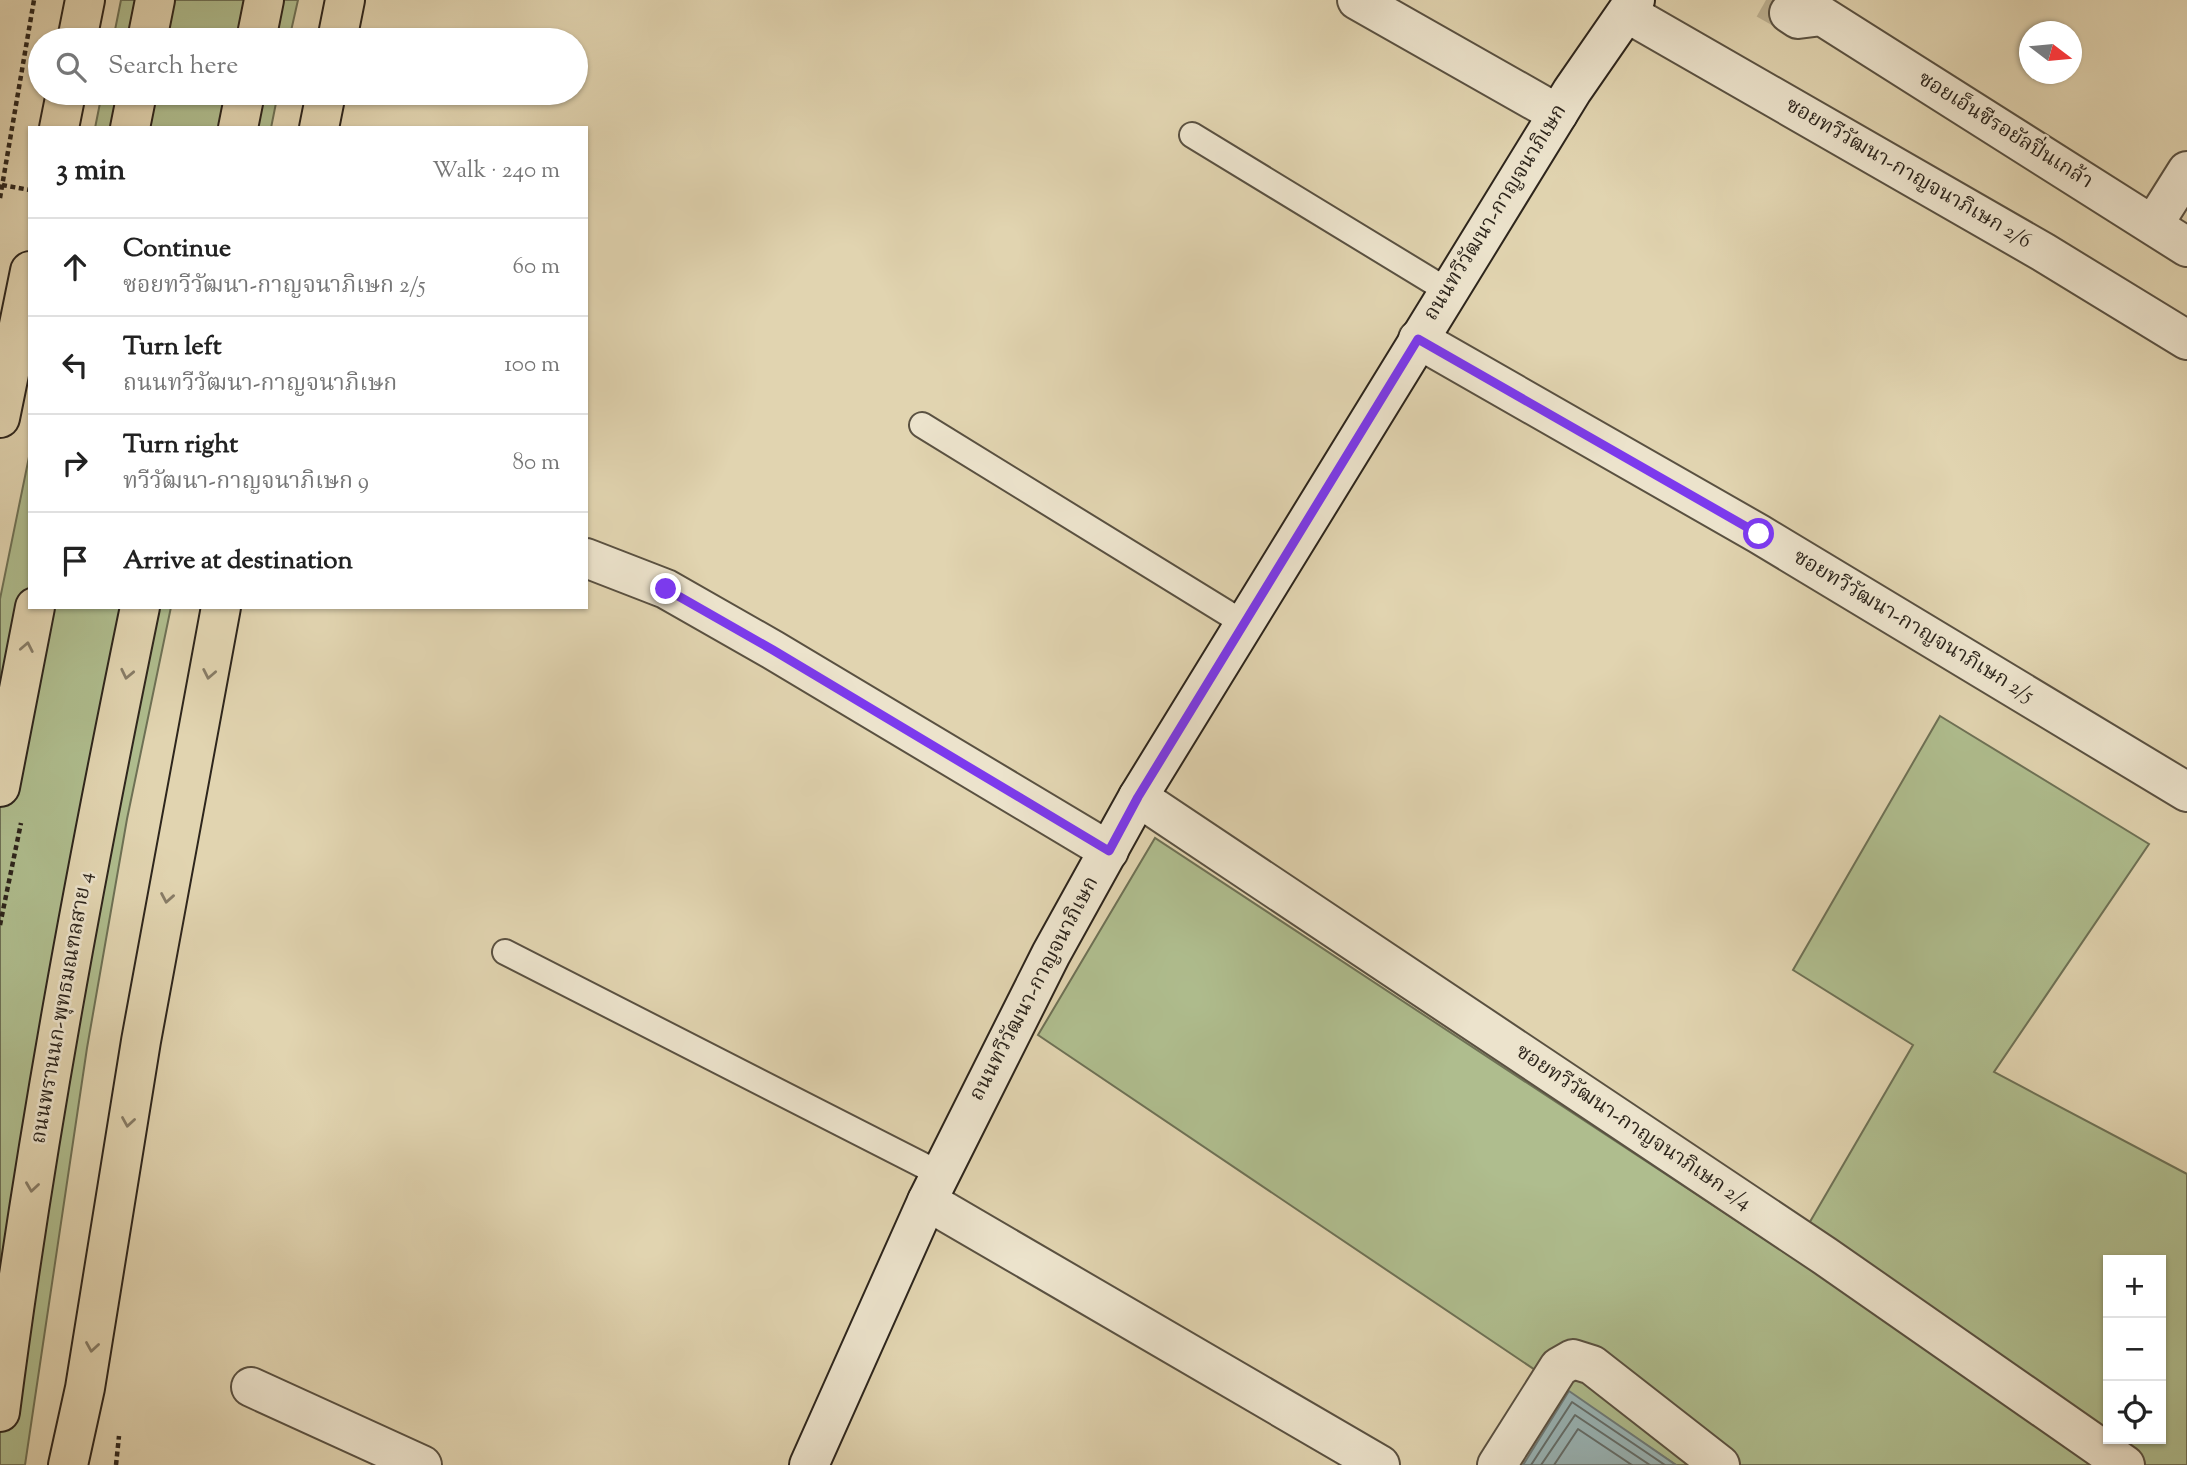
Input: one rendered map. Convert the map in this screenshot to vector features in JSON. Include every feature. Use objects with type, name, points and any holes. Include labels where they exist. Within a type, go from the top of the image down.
[{"type":"main road","points":[[79,28],[85,0]]},
{"type":"main road","points":[[149,28],[155,0]]},
{"type":"main road","points":[[258,28],[264,0]]},
{"type":"main road","points":[[339,28],[345,0]]},
{"type":"main road","points":[[59,126],[64,105]]},
{"type":"main road","points":[[130,126],[135,105]]},
{"type":"main road","points":[[238,126],[243,105]]},
{"type":"main road","points":[[319,126],[324,105]]},
{"type":"main road","points":[[0,418],[7,344],[28,277]]},
{"type":"main road","points":[[0,787],[34,609]]},
{"type":"main road","name":"ถนนพรานนก-พุทธมณฑลสาย 4","points":[[0,1412],[38,1149],[112,745],[141,609]]},
{"type":"main road","points":[[68,1465],[85,1388],[141,1041],[221,609]]},
{"type":"main road","points":[[81,1465],[85,1388]]},
{"type":"street","points":[[1357,0],[1558,114]]},
{"type":"street","name":"ถนนทวีวัฒนา-กาญจนาภิเษก","points":[[809,1465],[933,1187],[1051,954],[1138,797],[1558,114],[1631,6]]},
{"type":"street","name":"ซอยทวีวัฒนา-กาญจนาภิเษก 2/6","points":[[1631,6],[2187,340]]},
{"type":"street","name":"ซอยเอ็นซีรอยัลปิ่นเกล้า","points":[[1811,10],[2187,247]]},
{"type":"street","points":[[2153,226],[2187,171]]},
{"type":"street","name":"ซอยทวีวัฒนา-กาญจนาภิเษก 2/5","points":[[1418,339],[1759,534],[2187,792]]},
{"type":"street","points":[[588,559],[666,589],[1109,851]]},
{"type":"street","name":"ซอยทวีวัฒนา-กาญจนาภิเษก 2/4","points":[[1138,797],[1825,1256],[2125,1465]]},
{"type":"street","points":[[933,1187],[1381,1465]]},
{"type":"street","points":[[1497,1465],[1559,1367],[1573,1359],[1592,1365],[1720,1465]]},
{"type":"street","points":[[251,1387],[422,1465]]},
{"type":"lane","points":[[1192,135],[1448,291]]},
{"type":"lane","points":[[922,425],[1245,624]]},
{"type":"lane","points":[[505,952],[933,1187]]},
{"type":"path","points":[[29,28],[34,0]]},
{"type":"path","points":[[0,198],[28,35]]},
{"type":"path","points":[[2,185],[28,190]]},
{"type":"green space","points":[[121,0],[298,0],[292,28],[115,28]]},
{"type":"green space","points":[[100,105],[276,105],[271,126],[95,126]]},
{"type":"green space","points":[[28,462],[28,609],[171,609],[127,819],[87,1048],[25,1465],[0,1465],[0,599]]},
{"type":"green space","points":[[1940,716],[2149,844],[1994,1072],[2187,1174],[2187,1465],[1676,1465],[1038,1035],[1155,838],[1790,1256],[1913,1045],[1793,970]]},
{"type":"water","points":[[1569,1391],[1676,1465],[1523,1465]]},
{"type":"tunnel","points":[[1766,0],[1789,13]]},
{"type":"route","points":[[666,589],[1109,851],[1138,797],[1418,339],[1759,534]]}]
